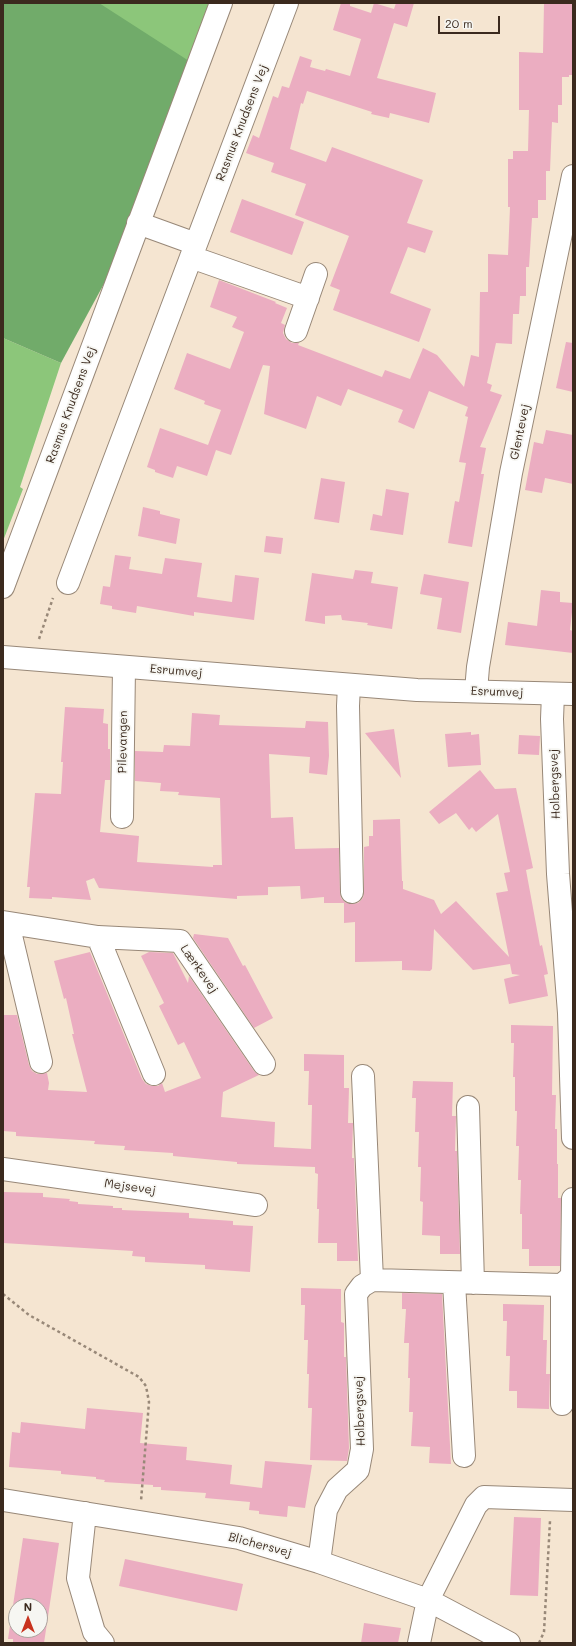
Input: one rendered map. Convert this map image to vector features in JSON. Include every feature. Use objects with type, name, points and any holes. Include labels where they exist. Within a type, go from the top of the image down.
[{"type":"street","name":"Rasmus Knudsens Vej","points":[[3,588],[221,3]]},
{"type":"street","name":"Rasmus Knudsens Vej","points":[[68,583],[287,3]]},
{"type":"street","name":"Glentevej","points":[[476,691],[478,667],[511,473],[573,176]]},
{"type":"street","points":[[138,223],[194,251],[308,298]]},
{"type":"street","points":[[296,331],[316,274]]},
{"type":"street","name":"Esrumvej","points":[[3,657],[417,690],[563,694]]},
{"type":"street","name":"Pilevangen","points":[[122,817],[124,667]]},
{"type":"street","points":[[349,685],[348,706],[352,892]]},
{"type":"street","name":"Holbergsvej","points":[[563,694],[552,719],[566,874],[573,1138]]},
{"type":"street","name":"Lærkevej","points":[[41,1062],[6,922],[98,937],[180,941],[264,1064]]},
{"type":"street","points":[[98,937],[154,1074]]},
{"type":"street","points":[[363,1076],[372,1280],[562,1285],[572,1276],[573,1199]]},
{"type":"street","points":[[464,1456],[464,1283],[468,1107]]},
{"type":"street","name":"Mejsevej","points":[[3,1169],[256,1205]]},
{"type":"street","name":"Holbergsvej","points":[[319,1562],[326,1510],[337,1489],[358,1470],[362,1449],[356,1294],[362,1286],[372,1280]]},
{"type":"street","points":[[562,1285],[562,1404]]},
{"type":"street","points":[[419,1643],[428,1600],[476,1505],[484,1497],[573,1500]]},
{"type":"street","name":"Blichersvej","points":[[3,1500],[239,1538],[319,1562],[428,1600],[509,1643]]},
{"type":"street","points":[[85,1512],[78,1578],[94,1632],[103,1643]]},
{"type":"path","points":[[36,660],[40,635],[58,583],[68,583]]},
{"type":"path","points":[[3,1294],[30,1315],[139,1377],[146,1386],[149,1402],[139,1521]]},
{"type":"path","points":[[539,1643],[544,1632],[551,1499]]},
{"type":"green space","points":[[3,3],[99,3],[189,61],[106,280],[61,363],[3,338]]},
{"type":"green space","points":[[22,3],[210,3],[189,61]]},
{"type":"green space","points":[[3,338],[61,363],[20,487],[23,489],[3,541]]},
{"type":"building","points":[[341,3],[350,3],[350,6],[371,13],[374,3],[394,9],[396,3],[414,3],[407,27],[394,23],[377,78],[436,93],[429,123],[390,113],[389,118],[371,114],[372,112],[307,91],[303,104],[301,103],[290,149],[326,162],[332,147],[423,180],[407,223],[433,231],[425,253],[408,247],[390,293],[431,309],[419,342],[333,310],[340,290],[330,286],[349,236],[295,215],[306,184],[271,172],[274,163],[246,153],[253,135],[259,138],[273,96],[278,98],[282,86],[289,88],[300,56],[312,60],[310,67],[325,71],[326,69],[350,76],[361,39],[333,30]]},
{"type":"building","points":[[573,3],[573,75],[569,75],[569,77],[562,77],[562,105],[558,105],[558,123],[552,122],[550,171],[546,171],[546,200],[538,200],[538,218],[532,218],[529,267],[526,267],[526,296],[520,296],[519,314],[513,314],[512,344],[496,343],[487,383],[492,385],[490,391],[502,395],[480,447],[486,448],[481,474],[484,474],[472,547],[448,543],[455,501],[459,502],[466,463],[459,462],[468,417],[465,416],[468,407],[429,391],[414,429],[398,422],[403,410],[348,389],[341,406],[317,396],[306,429],[264,414],[270,366],[263,365],[231,455],[216,450],[207,476],[177,466],[173,478],[155,472],[155,470],[147,467],[160,428],[208,445],[221,410],[204,404],[205,401],[174,389],[187,353],[230,369],[244,332],[232,327],[237,317],[210,307],[219,280],[276,302],[275,303],[287,308],[281,323],[285,325],[283,333],[286,339],[292,343],[299,343],[298,345],[382,377],[385,370],[410,379],[423,348],[437,355],[464,387],[471,355],[479,357],[480,292],[488,292],[488,254],[508,255],[510,207],[508,207],[508,159],[513,159],[513,151],[528,151],[529,110],[519,110],[519,52],[543,53],[544,4]]},
{"type":"building","points":[[242,199],[304,222],[292,255],[230,232]]},
{"type":"building","points":[[566,342],[573,343],[573,392],[556,388]]},
{"type":"building","points":[[546,430],[573,435],[573,484],[545,478],[542,493],[525,490],[534,442],[543,444]]},
{"type":"building","points":[[321,478],[345,482],[339,523],[314,519]]},
{"type":"building","points":[[386,489],[409,493],[403,535],[370,530],[373,514],[382,516]]},
{"type":"building","points":[[143,507],[160,511],[160,514],[180,519],[176,544],[138,536]]},
{"type":"building","points":[[266,536],[283,538],[281,554],[264,552]]},
{"type":"building","points":[[115,555],[131,557],[129,569],[162,574],[165,558],[202,563],[197,597],[232,602],[235,575],[259,578],[254,620],[194,612],[194,616],[137,606],[136,613],[112,609],[112,606],[100,604],[103,586],[110,587]]},
{"type":"building","points":[[355,570],[373,572],[371,583],[398,587],[392,629],[367,625],[368,623],[342,620],[341,615],[325,616],[325,624],[305,621],[312,573],[353,579]]},
{"type":"building","points":[[424,574],[469,582],[461,633],[437,629],[442,598],[420,594]]},
{"type":"building","points":[[541,590],[560,592],[560,602],[573,603],[570,630],[573,631],[573,653],[505,645],[508,622],[537,626]]},
{"type":"building","points":[[65,707],[104,709],[103,723],[108,724],[110,780],[105,780],[100,832],[139,836],[137,862],[213,867],[213,865],[222,865],[220,798],[178,795],[179,792],[160,791],[161,783],[135,781],[135,751],[163,752],[164,745],[190,746],[192,713],[220,715],[219,725],[305,728],[306,721],[328,722],[329,756],[327,775],[309,773],[310,757],[269,754],[271,818],[293,817],[295,849],[339,848],[341,898],[346,903],[352,904],[358,903],[363,898],[364,847],[369,846],[369,836],[373,836],[373,820],[400,819],[403,889],[434,900],[441,914],[456,901],[509,957],[496,893],[508,891],[504,873],[510,872],[498,814],[476,832],[472,827],[469,830],[456,813],[439,824],[429,812],[480,770],[495,789],[516,788],[533,868],[526,870],[540,946],[542,945],[548,974],[544,975],[548,996],[509,1004],[504,979],[520,975],[512,974],[510,964],[473,970],[434,929],[432,969],[430,971],[402,970],[402,961],[355,962],[355,922],[344,923],[344,903],[324,903],[324,897],[301,899],[300,886],[268,887],[268,895],[237,896],[237,899],[99,888],[94,878],[86,881],[91,900],[52,897],[52,899],[29,898],[30,887],[27,887],[35,793],[61,794],[63,762],[61,762]]},
{"type":"building","points":[[394,729],[401,778],[365,733]]},
{"type":"building","points":[[471,732],[471,735],[479,734],[481,765],[448,767],[445,734]]},
{"type":"building","points":[[519,735],[540,736],[539,755],[518,754]]},
{"type":"building","points":[[194,934],[228,938],[243,966],[245,965],[273,1018],[254,1028],[193,938]]},
{"type":"building","points":[[90,952],[142,1079],[146,1084],[152,1086],[158,1086],[162,1083],[165,1092],[201,1078],[184,1042],[178,1045],[159,1006],[164,1003],[141,956],[149,952],[173,953],[188,983],[189,976],[254,1071],[259,1075],[223,1092],[221,1117],[275,1122],[274,1147],[311,1149],[312,1105],[308,1105],[309,1071],[304,1071],[304,1054],[344,1055],[344,1088],[349,1088],[348,1123],[353,1123],[352,1158],[354,1158],[358,1261],[337,1261],[337,1243],[318,1243],[318,1174],[315,1173],[315,1167],[237,1164],[237,1162],[173,1156],[173,1153],[124,1150],[125,1146],[94,1144],[95,1141],[16,1136],[16,1132],[3,1131],[3,1015],[17,1015],[29,1065],[32,1071],[37,1074],[47,1073],[49,1083],[48,1090],[87,1092],[72,1034],[74,1034],[66,998],[64,999],[54,961]]},
{"type":"building","points":[[511,1025],[553,1026],[552,1095],[556,1095],[555,1129],[557,1129],[558,1198],[561,1198],[560,1266],[529,1266],[529,1249],[522,1249],[522,1214],[520,1214],[521,1180],[518,1180],[519,1146],[516,1146],[517,1111],[515,1111],[515,1077],[513,1077],[514,1043],[511,1043]]},
{"type":"building","points":[[413,1081],[453,1082],[452,1116],[456,1116],[455,1151],[457,1151],[460,1254],[440,1254],[440,1236],[422,1235],[423,1202],[420,1201],[421,1167],[418,1167],[419,1132],[415,1132],[416,1098],[412,1098]]},
{"type":"building","points":[[3,1192],[43,1193],[43,1197],[70,1199],[69,1201],[78,1202],[78,1204],[113,1206],[113,1208],[122,1208],[122,1210],[189,1213],[189,1218],[233,1221],[233,1225],[253,1226],[250,1272],[205,1269],[205,1265],[145,1262],[145,1257],[132,1256],[133,1251],[3,1243]]},
{"type":"building","points":[[301,1288],[341,1289],[341,1322],[344,1323],[344,1357],[346,1357],[349,1448],[347,1461],[310,1460],[312,1408],[308,1408],[308,1340],[304,1340],[305,1305],[301,1305]]},
{"type":"building","points":[[402,1293],[442,1294],[451,1464],[429,1463],[430,1447],[411,1446],[413,1412],[409,1412],[409,1343],[404,1343],[406,1309],[402,1309]]},
{"type":"building","points":[[503,1304],[544,1305],[543,1340],[547,1340],[546,1374],[550,1374],[549,1409],[517,1408],[517,1391],[509,1391],[510,1356],[506,1356],[507,1321],[503,1321]]},
{"type":"building","points":[[87,1408],[143,1413],[140,1443],[187,1447],[186,1460],[232,1465],[230,1484],[262,1488],[265,1461],[312,1465],[305,1508],[288,1506],[287,1517],[259,1514],[259,1511],[249,1510],[250,1502],[205,1498],[206,1493],[161,1490],[161,1487],[153,1487],[153,1485],[104,1482],[105,1480],[96,1479],[96,1477],[61,1474],[61,1471],[9,1467],[12,1432],[20,1433],[21,1422],[85,1429]]},
{"type":"building","points":[[514,1517],[541,1518],[538,1596],[510,1595]]},
{"type":"building","points":[[23,1538],[59,1543],[48,1616],[48,1598],[14,1598]]},
{"type":"building","points":[[125,1559],[243,1584],[237,1611],[119,1586]]},
{"type":"building","points":[[364,1623],[401,1628],[398,1643],[361,1643]]},
{"type":"building","points":[[45,1638],[44,1643],[13,1643],[13,1639],[8,1639]]}]
